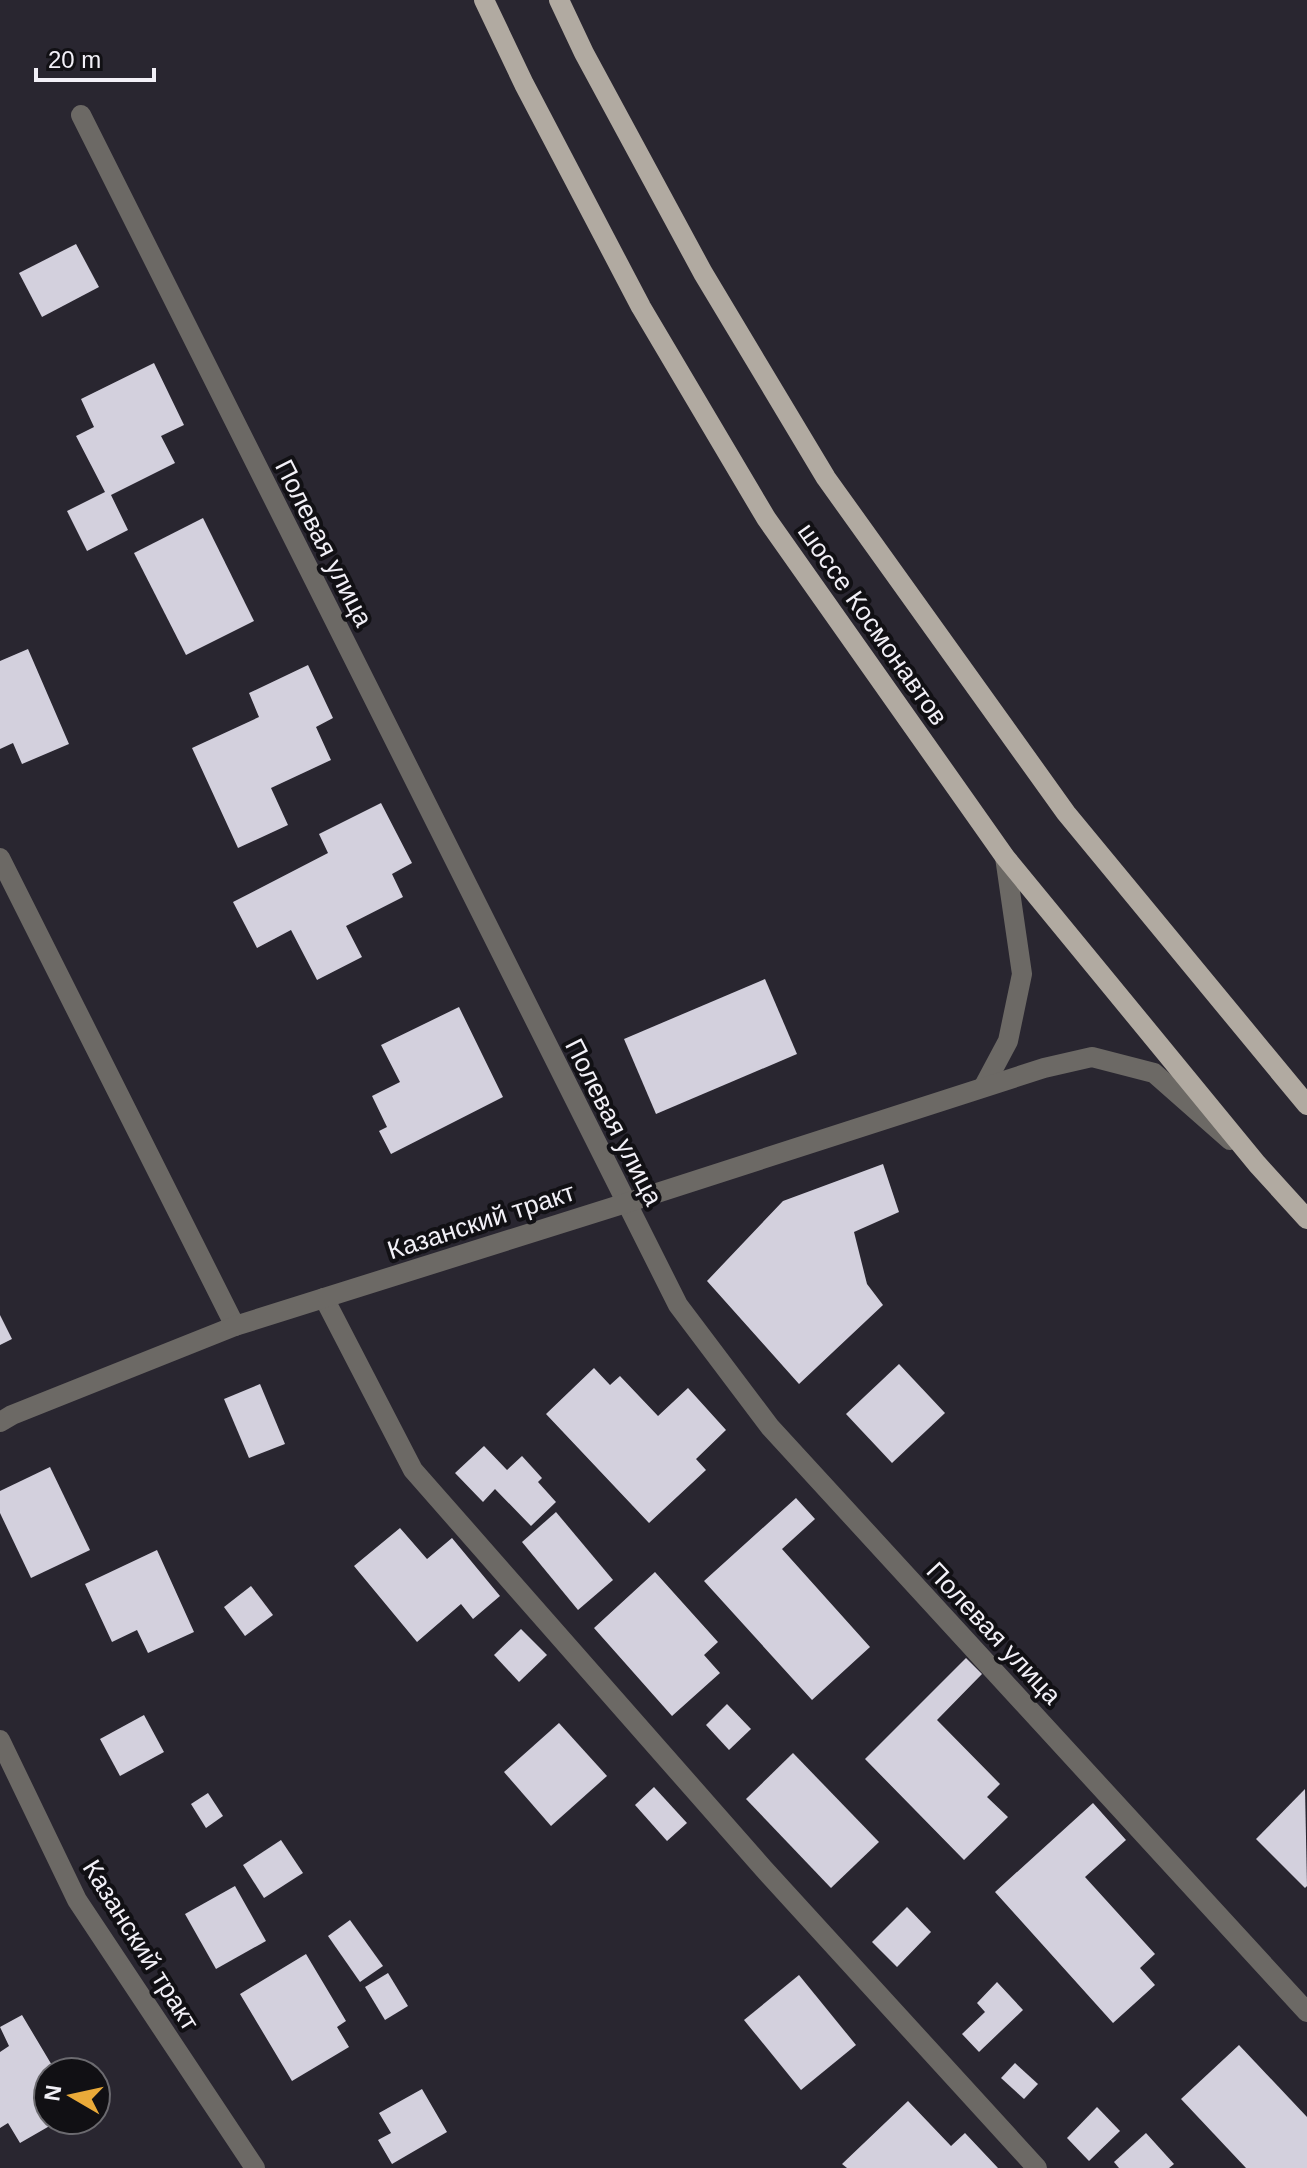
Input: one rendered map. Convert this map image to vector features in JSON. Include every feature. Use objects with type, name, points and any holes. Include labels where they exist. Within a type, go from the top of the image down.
[{"type":"main road","name":"шоссе Космонавтов","points":[[484,0],[524,84],[641,307],[766,518],[1005,857],[1257,1164],[1307,1219]]},
{"type":"main road","name":"шоссе Космонавтов","points":[[559,0],[584,53],[703,273],[826,478],[1066,813],[1307,1105]]},
{"type":"street","name":"Полевая улица","points":[[81,115],[678,1305],[770,1427],[1307,2012]]},
{"type":"street","points":[[984,1086],[1008,1041],[1022,974],[1005,857]]},
{"type":"street","points":[[0,858],[235,1326]]},
{"type":"street","name":"Казанский тракт","points":[[0,1422],[235,1326],[984,1086],[1092,1057],[1154,1073],[1257,1164]]},
{"type":"street","points":[[324,1298],[413,1470],[763,1868],[1037,2168]]},
{"type":"street","name":"Казанский тракт","points":[[0,1740],[77,1900],[255,2168]]},
{"type":"building","points":[[76,244],[99,287],[42,317],[19,273]]},
{"type":"building","points":[[154,363],[184,425],[161,436],[175,463],[111,495],[128,530],[87,551],[67,511],[105,492],[76,436],[94,427],[81,399]]},
{"type":"building","points":[[203,518],[254,621],[186,655],[134,553]]},
{"type":"building","points":[[28,649],[69,744],[22,764],[13,743],[0,749],[0,661]]},
{"type":"building","points":[[308,665],[333,718],[316,727],[331,760],[271,788],[288,825],[238,848],[192,748],[259,717],[249,693]]},
{"type":"building","points":[[381,803],[412,863],[392,874],[403,897],[346,926],[362,957],[317,980],[291,930],[257,948],[233,902],[328,853],[319,834]]},
{"type":"building","points":[[765,979],[797,1054],[656,1114],[624,1039]]},
{"type":"building","points":[[459,1007],[503,1097],[391,1154],[379,1131],[387,1127],[372,1096],[400,1082],[381,1045]]},
{"type":"building","points":[[883,1164],[899,1212],[854,1232],[867,1284],[883,1305],[799,1384],[707,1281],[783,1201]]},
{"type":"building","points":[[0,1315],[12,1339],[0,1345]]},
{"type":"building","points":[[899,1364],[945,1413],[892,1463],[846,1414]]},
{"type":"building","points":[[594,1368],[610,1385],[620,1376],[658,1416],[688,1388],[726,1430],[696,1459],[706,1470],[649,1523],[546,1414]]},
{"type":"building","points":[[260,1384],[285,1444],[249,1458],[224,1399]]},
{"type":"building","points":[[484,1446],[507,1470],[522,1456],[542,1478],[538,1482],[556,1502],[531,1526],[495,1489],[483,1502],[455,1473]]},
{"type":"building","points":[[50,1467],[90,1550],[31,1578],[0,1513],[0,1491]]},
{"type":"building","points":[[796,1498],[815,1519],[782,1549],[870,1647],[812,1700],[704,1581]]},
{"type":"building","points":[[556,1512],[613,1580],[578,1610],[522,1542]]},
{"type":"building","points":[[400,1528],[427,1559],[452,1538],[500,1596],[473,1619],[461,1604],[417,1642],[354,1566]]},
{"type":"building","points":[[157,1550],[194,1632],[148,1653],[137,1630],[112,1642],[85,1584]]},
{"type":"building","points":[[655,1572],[718,1642],[704,1655],[720,1673],[672,1716],[594,1628]]},
{"type":"building","points":[[251,1586],[273,1615],[245,1636],[224,1607]]},
{"type":"building","points":[[521,1629],[547,1655],[519,1682],[494,1655]]},
{"type":"building","points":[[966,1658],[982,1674],[937,1720],[1000,1784],[987,1797],[1008,1817],[964,1860],[865,1759]]},
{"type":"building","points":[[727,1704],[751,1729],[729,1750],[706,1725]]},
{"type":"building","points":[[144,1715],[164,1752],[120,1776],[100,1739]]},
{"type":"building","points":[[559,1723],[607,1776],[551,1826],[504,1772]]},
{"type":"building","points":[[793,1753],[879,1842],[831,1888],[746,1799]]},
{"type":"building","points":[[654,1787],[687,1823],[667,1841],[635,1805]]},
{"type":"building","points":[[1305,1789],[1307,1886],[1305,1888],[1256,1839]]},
{"type":"building","points":[[208,1793],[223,1816],[206,1828],[191,1804]]},
{"type":"building","points":[[1093,1803],[1126,1840],[1085,1877],[1155,1954],[1140,1968],[1155,1985],[1113,2023],[995,1892]]},
{"type":"building","points":[[281,1840],[303,1873],[264,1898],[243,1865]]},
{"type":"building","points":[[235,1886],[266,1941],[216,1969],[185,1914]]},
{"type":"building","points":[[907,1907],[931,1932],[897,1967],[872,1942]]},
{"type":"building","points":[[350,1920],[383,1966],[360,1982],[328,1936]]},
{"type":"building","points":[[306,1954],[346,2021],[337,2027],[349,2047],[292,2081],[240,1994]]},
{"type":"building","points":[[388,1973],[408,2006],[385,2020],[365,1987]]},
{"type":"building","points":[[799,1975],[856,2045],[801,2090],[744,2020]]},
{"type":"building","points":[[997,1982],[1023,2010],[979,2052],[962,2034],[985,2012],[977,2003]]},
{"type":"building","points":[[22,2015],[46,2056],[32,2056],[32,2136],[20,2143],[8,2123],[0,2128],[0,2052],[9,2046],[0,2027]]},
{"type":"building","points":[[1239,2045],[1307,2117],[1307,2168],[1246,2168],[1181,2099]]},
{"type":"building","points":[[1015,2063],[1038,2084],[1024,2099],[1001,2078]]},
{"type":"building","points":[[422,2089],[447,2132],[392,2164],[378,2140],[391,2133],[379,2113]]},
{"type":"building","points":[[908,2101],[951,2146],[965,2133],[998,2168],[847,2168],[842,2164]]},
{"type":"building","points":[[1097,2107],[1120,2131],[1089,2161],[1067,2138]]},
{"type":"building","points":[[1146,2133],[1174,2164],[1169,2168],[1119,2168],[1114,2162]]}]
